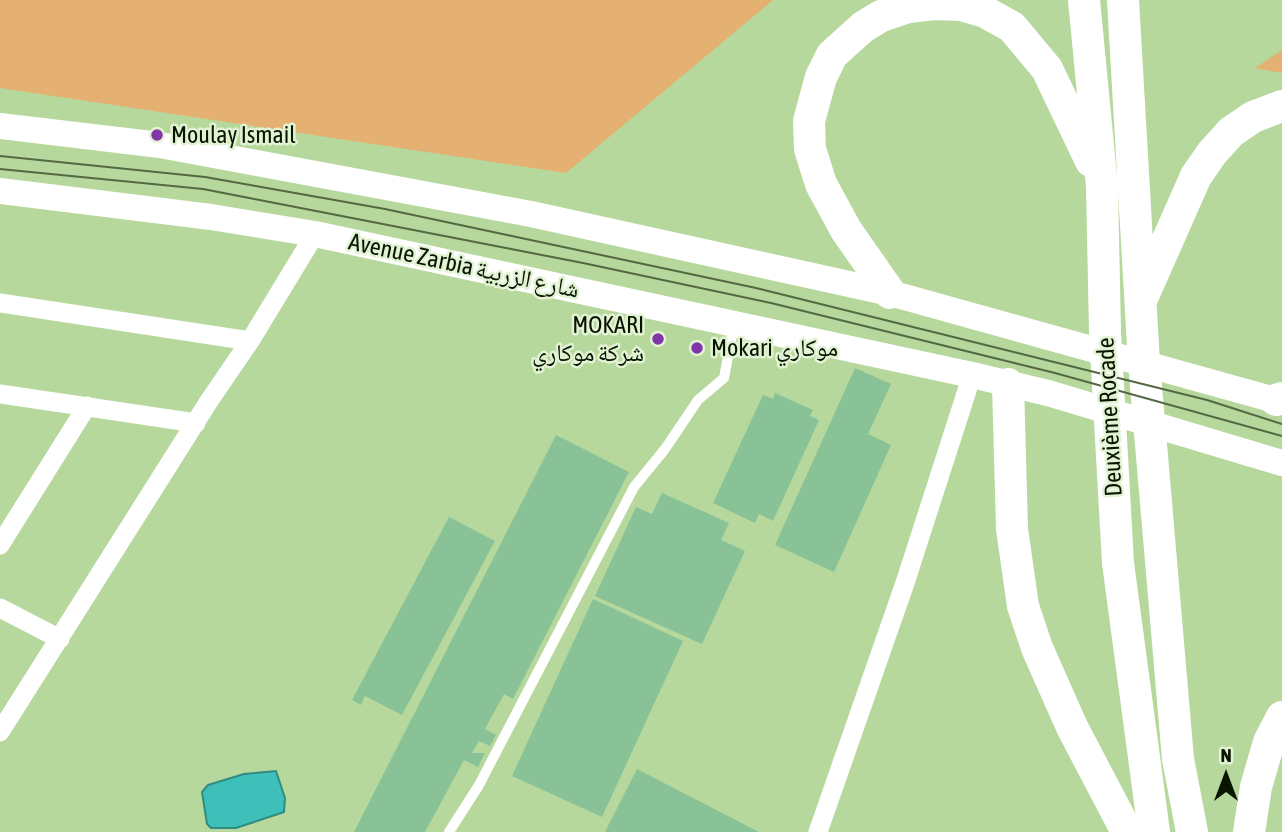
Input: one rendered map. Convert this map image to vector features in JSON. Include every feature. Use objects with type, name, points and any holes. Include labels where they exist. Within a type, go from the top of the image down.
[{"type":"highway","name":"Deuxième Rocade","points":[[1084,0],[1102,187],[1105,332],[1118,563],[1154,832]]},
{"type":"highway","name":"Deuxième Rocade","points":[[1123,0],[1140,304],[1178,759],[1192,832]]},
{"type":"highway","points":[[890,293],[846,230],[821,184],[810,149],[809,121],[821,77],[832,55],[846,40],[881,16],[908,7],[961,5],[985,12],[1012,27],[1047,69],[1102,187]]},
{"type":"highway","points":[[1140,304],[1196,176],[1212,153],[1231,132],[1253,117],[1282,106]]},
{"type":"highway","points":[[1008,384],[1012,529],[1023,606],[1037,648],[1072,727],[1127,832]]},
{"type":"highway","points":[[1249,832],[1256,787],[1269,743],[1282,718]]},
{"type":"main road","points":[[0,126],[160,145],[531,214],[890,293],[1209,384],[1280,400]]},
{"type":"main road","name":"Avenue Zarbia شارع الزربية","points":[[0,191],[211,217],[315,234],[972,375],[1048,393],[1282,463]]},
{"type":"street","points":[[0,732],[250,341],[315,234]]},
{"type":"street","points":[[0,303],[250,341]]},
{"type":"street","points":[[818,832],[905,583],[972,375]]},
{"type":"street","points":[[1,396],[196,423]]},
{"type":"street","points":[[0,545],[87,406]]},
{"type":"street","points":[[0,608],[60,639]]},
{"type":"lane","points":[[449,832],[479,785],[634,487],[665,449],[698,400],[724,378],[734,324]]},
{"type":"shaded area","points":[[0,0],[773,0],[566,173],[0,88]]},
{"type":"shaded area","points":[[1282,50],[1282,73],[1255,68]]},
{"type":"water","points":[[276,771],[285,798],[284,812],[236,828],[211,828],[207,824],[202,792],[208,785],[244,774]]},
{"type":"building","points":[[855,368],[891,384],[868,434],[891,445],[834,572],[775,545]]},
{"type":"building","points":[[775,393],[813,410],[810,416],[819,420],[773,521],[759,514],[755,523],[713,503],[763,395],[773,399]]},
{"type":"building","points":[[556,435],[629,472],[513,699],[504,694],[485,729],[496,735],[490,746],[479,741],[472,753],[485,753],[478,767],[464,760],[425,832],[354,832]]},
{"type":"building","points":[[662,493],[729,523],[721,540],[745,551],[702,644],[595,596],[636,507],[652,514]]},
{"type":"building","points":[[449,517],[495,541],[402,715],[365,696],[361,705],[352,700]]},
{"type":"building","points":[[593,599],[683,641],[602,817],[512,776]]},
{"type":"building","points":[[637,769],[759,832],[605,832]]},
{"type":"tram line","points":[[0,156],[205,177],[385,209],[756,288],[1207,400],[1282,424]]},
{"type":"tram line","points":[[0,169],[203,189],[583,263],[771,303],[1055,373],[1282,436]]},
{"type":"place","name":"Moulay Ismail","points":[[157,135]]},
{"type":"place","name":"MOKARI شركة موكاري","points":[[658,339]]},
{"type":"place","name":"Mokari موكاري","points":[[697,348]]}]
